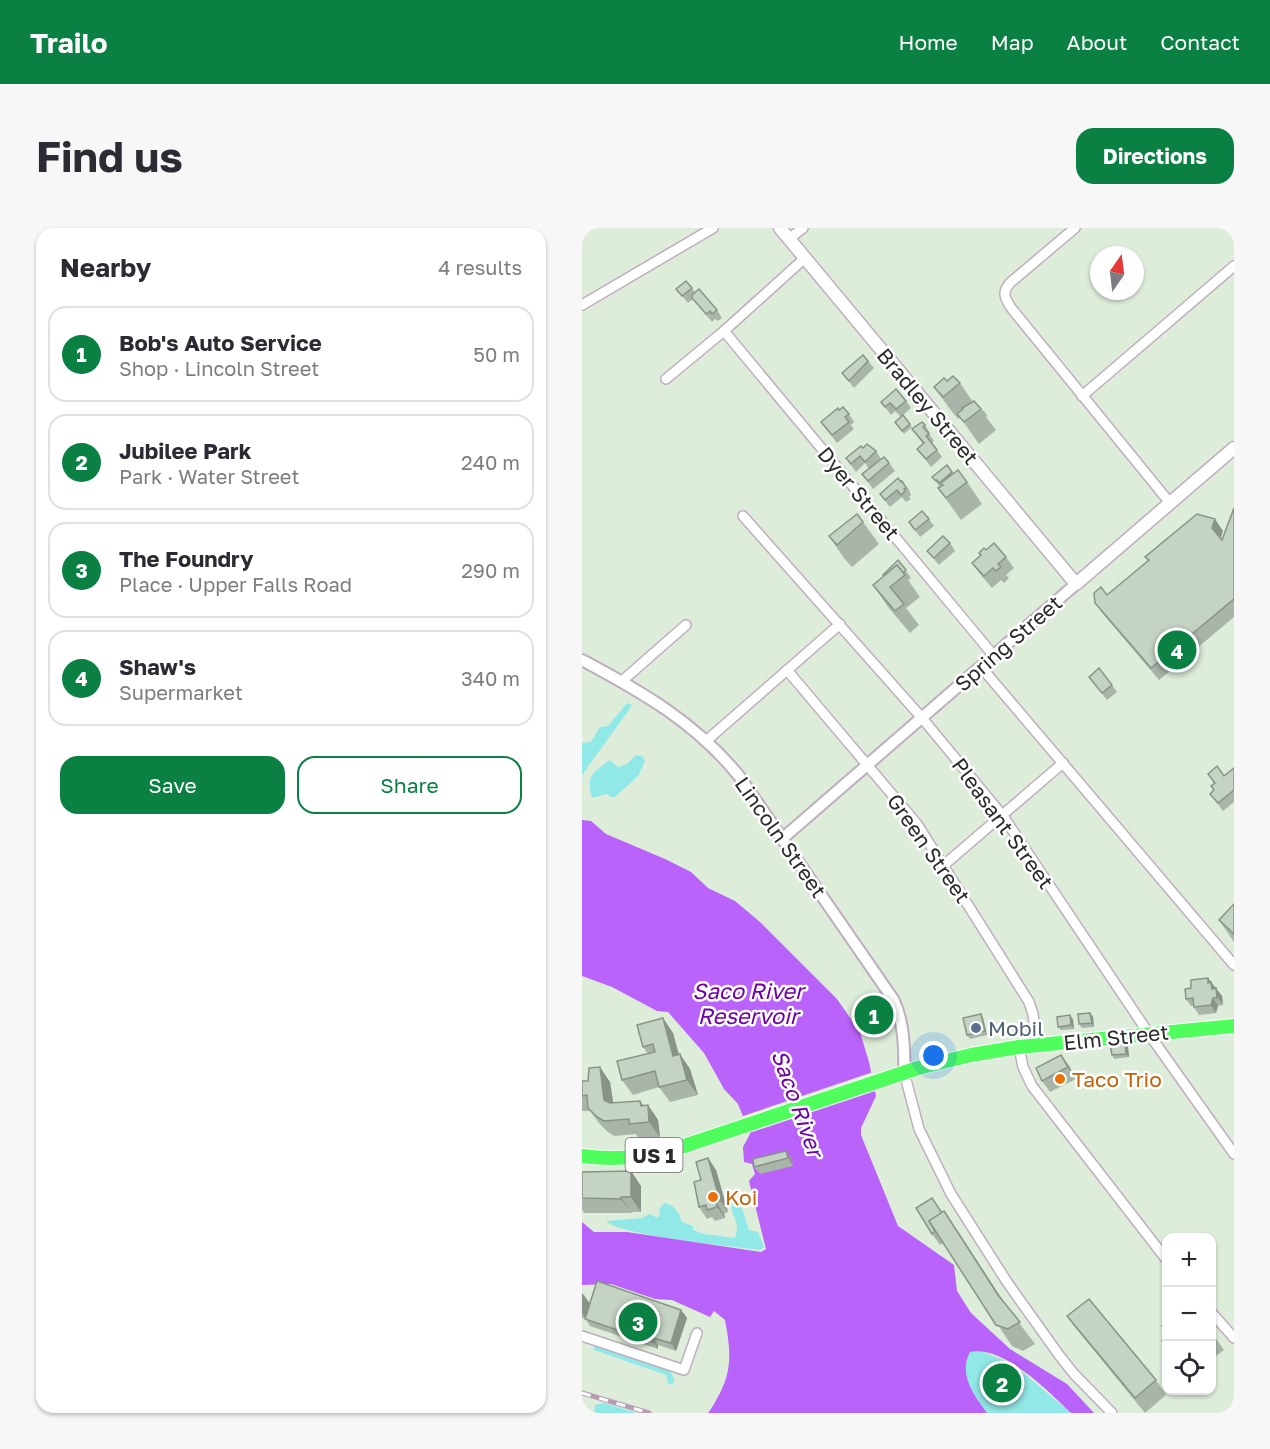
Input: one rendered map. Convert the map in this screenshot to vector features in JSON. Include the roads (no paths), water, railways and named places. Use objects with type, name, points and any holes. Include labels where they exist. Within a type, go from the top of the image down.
[{"type":"main road","name":"Bradley Street","points":[[780,228],[1076,584]]},
{"type":"main road","name":"Spring Street","points":[[1076,584],[1234,448]]},
{"type":"main road","name":"Elm Street","points":[[582,1156],[614,1159],[652,1155],[904,1072],[971,1055],[1037,1045],[1234,1026]]},
{"type":"street","points":[[582,305],[713,228]]},
{"type":"street","points":[[789,239],[803,228]]},
{"type":"street","points":[[1075,228],[1011,282],[1004,292],[1012,309],[1170,503]]},
{"type":"street","points":[[666,379],[724,331],[805,258]]},
{"type":"street","points":[[1082,396],[1234,266]]},
{"type":"street","name":"Dyer Street","points":[[724,331],[994,656]]},
{"type":"street","name":"Pleasant Street","points":[[742,516],[922,718],[1003,816],[1149,1034],[1234,1154]]},
{"type":"street","name":"Spring Street","points":[[783,838],[1076,584]]},
{"type":"street","points":[[706,741],[840,624]]},
{"type":"street","points":[[622,681],[686,625]]},
{"type":"street","name":"Lincoln Street","points":[[582,660],[663,706],[691,727],[739,776],[893,999],[902,1031],[904,1072]]},
{"type":"street","points":[[981,667],[1234,964]]},
{"type":"street","name":"Green Street","points":[[787,670],[917,824],[1029,1002],[1034,1014],[1037,1045]]},
{"type":"street","points":[[944,865],[1063,763]]},
{"type":"street","points":[[1019,1047],[1023,1067],[1032,1086],[1162,1253]]},
{"type":"street","points":[[904,1072],[919,1129],[951,1194],[1007,1282],[1059,1355],[1112,1413]]},
{"type":"street","points":[[1216,1318],[1234,1338]]},
{"type":"street","points":[[582,1336],[684,1370],[697,1333]]},
{"type":"water","points":[[582,820],[591,821],[606,834],[691,872],[708,888],[735,901],[760,922],[837,999],[860,1032],[869,1062],[876,1096],[861,1128],[861,1135],[898,1226],[954,1265],[957,1291],[971,1313],[1010,1349],[1067,1384],[1094,1413],[1071,1413],[1038,1382],[1011,1362],[997,1355],[970,1352],[967,1360],[967,1377],[977,1399],[987,1413],[708,1413],[724,1384],[729,1366],[725,1320],[714,1311],[710,1317],[672,1300],[655,1299],[611,1284],[582,1285],[582,1222],[594,1232],[627,1232],[761,1252],[766,1249],[749,1181],[755,1174],[752,1164],[744,1162],[743,1147],[750,1134],[738,1104],[724,1089],[704,1053],[668,1012],[657,1011],[612,987],[582,976]]},
{"type":"railway","points":[[582,1393],[649,1413]]},
{"type":"place","name":"Shaw's","points":[[1177,650]]},
{"type":"place","name":"Bob's Auto Service","points":[[874,1015]]},
{"type":"place","name":"Mobil","points":[[976,1028]]},
{"type":"place","name":"Taco Trio","points":[[1060,1079]]},
{"type":"place","name":"Koi","points":[[713,1197]]},
{"type":"place","name":"The Foundry","points":[[638,1322]]},
{"type":"place","name":"Jubilee Park","points":[[1002,1383]]},
{"type":"water label","name":"Saco River Reservoir","points":[[748,1002]]},
{"type":"water label","name":"Saco River","points":[[798,1103]]}]
